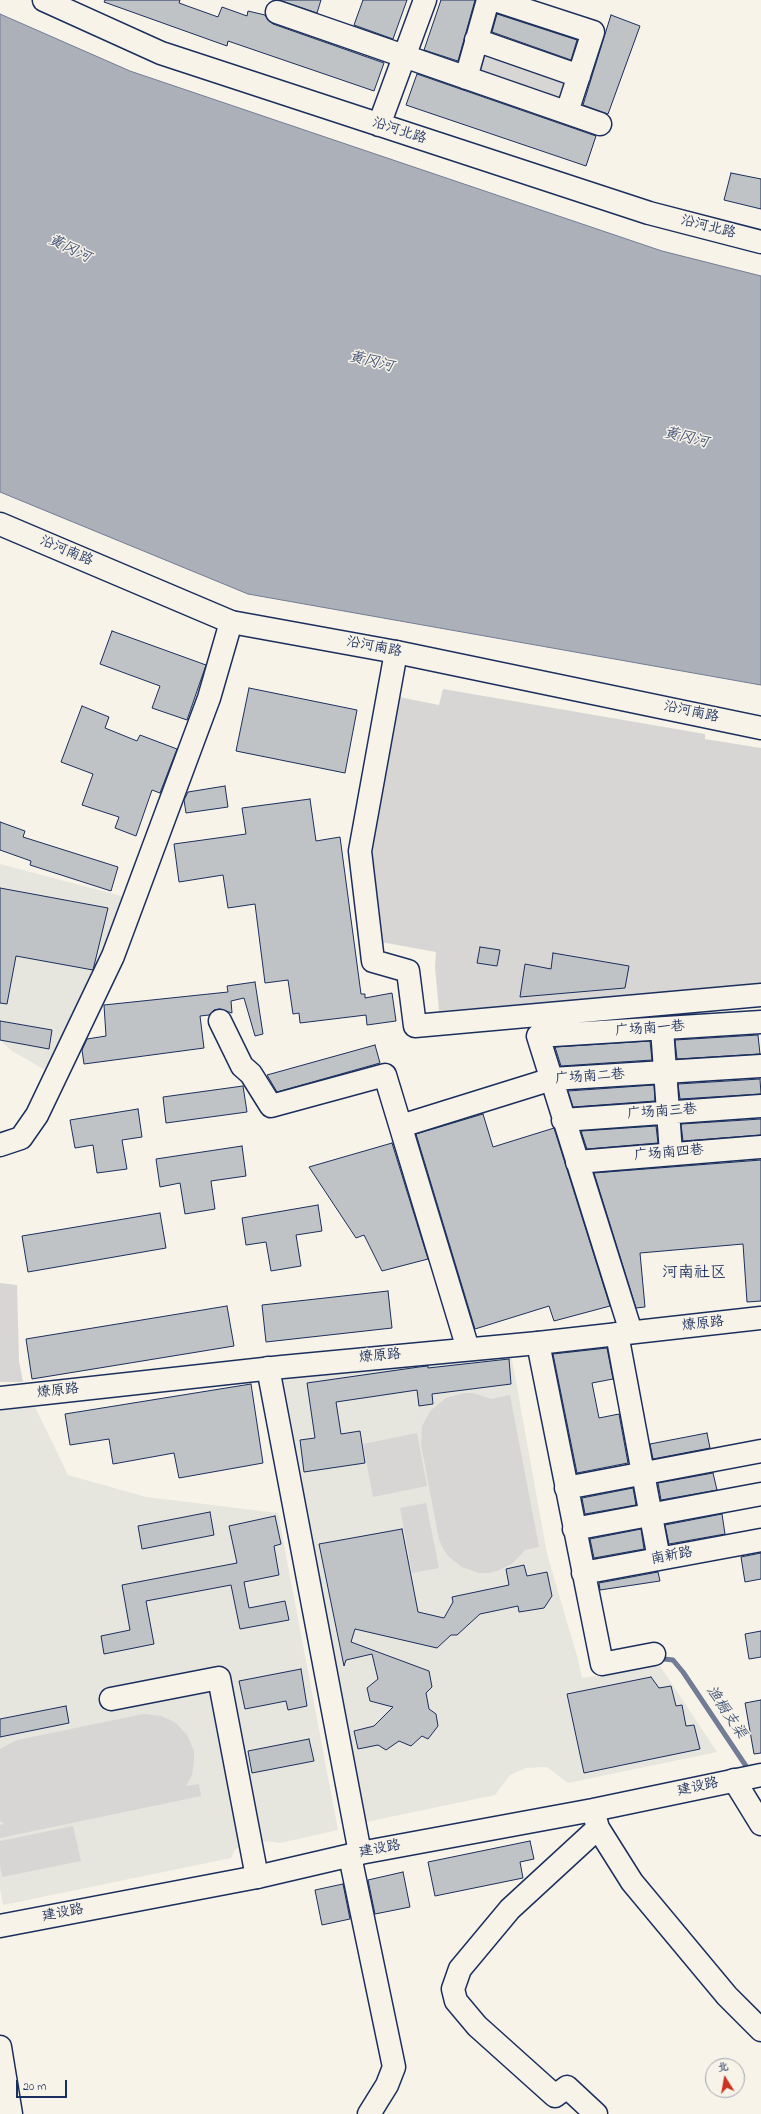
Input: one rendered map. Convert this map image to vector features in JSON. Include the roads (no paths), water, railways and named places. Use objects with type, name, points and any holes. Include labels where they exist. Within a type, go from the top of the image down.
[{"type":"street","name":"沿河北路","points":[[44,0],[161,53],[649,213],[761,242]]},
{"type":"street","points":[[379,125],[425,0]]},
{"type":"street","points":[[466,78],[488,0]]},
{"type":"street","points":[[495,0],[593,32],[567,112]]},
{"type":"street","points":[[277,12],[600,124]]},
{"type":"street","points":[[476,40],[579,76]]},
{"type":"street","name":"沿河南路","points":[[0,524],[231,622],[396,652],[761,728]]},
{"type":"street","points":[[0,1145],[21,1138],[37,1115],[113,956],[209,698],[231,622]]},
{"type":"street","points":[[396,652],[378,794],[360,851],[373,961],[408,971],[415,1026],[761,995]]},
{"type":"street","points":[[220,1021],[242,1066],[251,1074],[271,1106],[386,1075],[468,1349]]},
{"type":"street","name":"广场南一巷","points":[[552,1079],[538,1036],[761,1022]]},
{"type":"street","points":[[662,1029],[671,1153]]},
{"type":"street","name":"广场南二巷","points":[[401,1126],[552,1079],[761,1066]]},
{"type":"street","points":[[552,1079],[563,1120],[577,1162],[624,1333],[643,1474],[659,1559]]},
{"type":"street","name":"广场南三巷","points":[[563,1120],[761,1106]]},
{"type":"street","name":"广场南四巷","points":[[577,1162],[671,1153],[761,1147]]},
{"type":"street","name":"燎原路","points":[[0,1398],[268,1368],[538,1343],[761,1318]]},
{"type":"street","points":[[538,1343],[602,1664],[654,1654]]},
{"type":"street","points":[[268,1368],[394,2067],[387,2085],[369,2114]]},
{"type":"street","points":[[566,1488],[761,1451]]},
{"type":"street","points":[[574,1529],[761,1494]]},
{"type":"street","name":"南新路","points":[[583,1573],[761,1540]]},
{"type":"street","points":[[111,1699],[219,1678],[257,1877]]},
{"type":"street","name":"建设路","points":[[0,1926],[257,1877],[355,1855],[596,1819],[734,1780],[761,1775]]},
{"type":"street","points":[[734,1780],[761,1824]]},
{"type":"street","points":[[596,2114],[567,2087],[555,2096],[477,2026],[456,2001],[453,1989],[460,1969],[510,1909],[596,1819],[632,1882],[728,1996],[761,2030]]},
{"type":"street","points":[[0,2047],[11,2114]]},
{"type":"water","name":"黄冈河","points":[[0,14],[130,71],[662,251],[761,276],[761,685],[248,594],[0,492]]},
{"type":"waterway","name":"渔橱支渠","points":[[664,1659],[673,1660],[683,1672],[750,1772]]},
{"type":"district","name":"河南社区","points":[[694,1274]]}]
